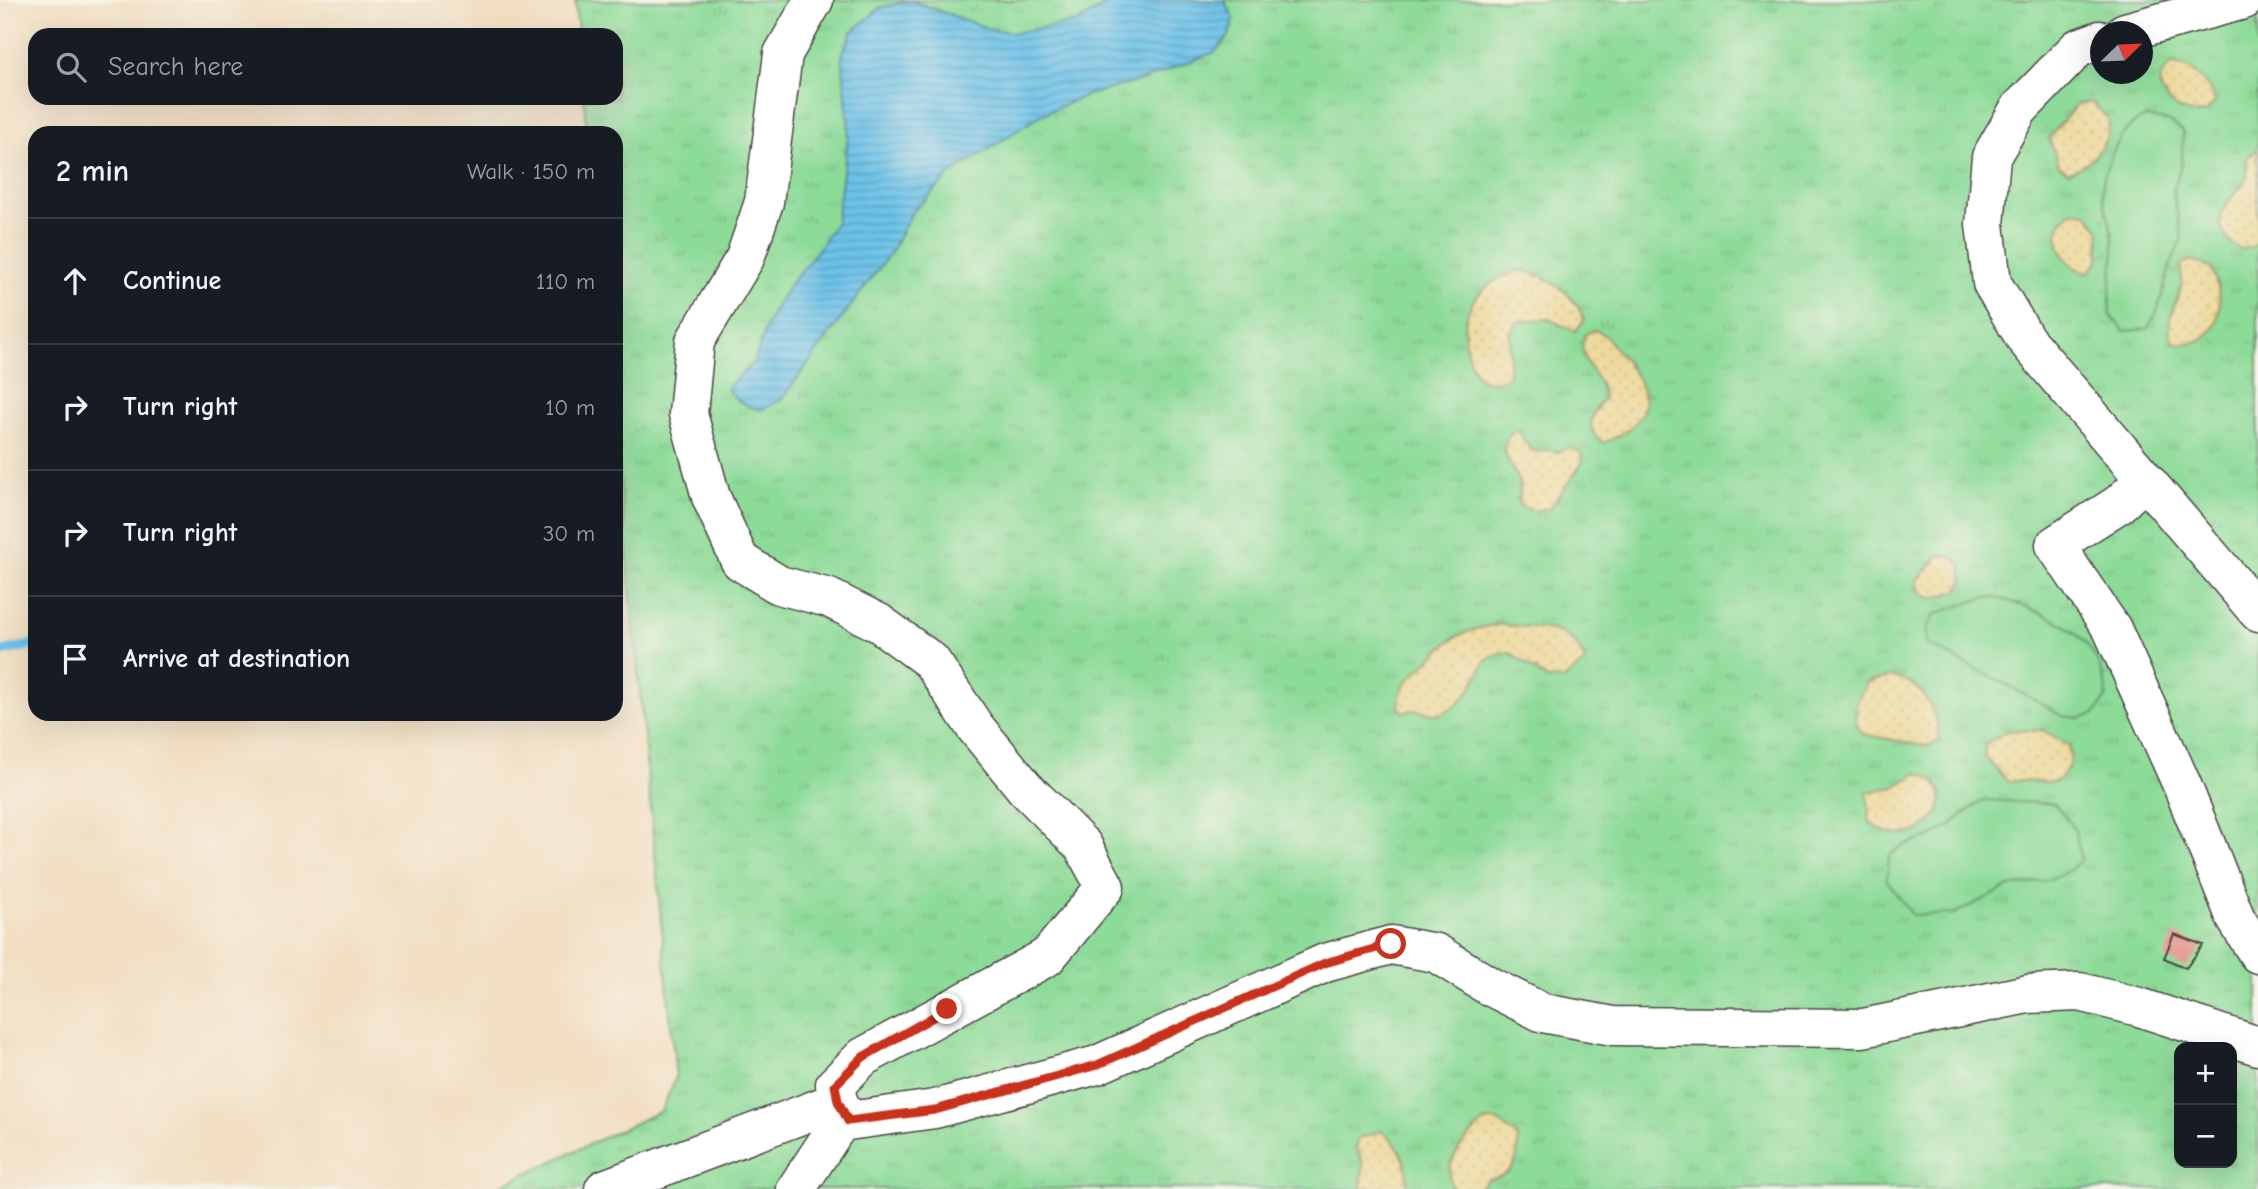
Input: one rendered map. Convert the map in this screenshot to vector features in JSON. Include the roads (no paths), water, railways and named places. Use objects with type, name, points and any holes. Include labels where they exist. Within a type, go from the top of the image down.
[{"type":"lane","points":[[814,0],[783,54],[764,202],[745,258],[695,341],[688,414],[711,497],[740,561],[779,585],[829,598],[878,623],[930,661],[975,727],[1025,788],[1083,846],[1105,887],[1047,957],[863,1057],[835,1085],[848,1121],[935,1110],[1097,1065],[1325,963],[1391,944],[1436,953],[1489,986],[1543,1013],[1613,1026],[1863,1028],[2028,994],[2080,992],[2139,1006],[2258,1046]]},
{"type":"lane","points":[[2153,24],[2244,0]]},
{"type":"lane","points":[[2090,44],[2078,48],[2019,109],[1991,157],[1984,224],[1992,283],[2026,340],[2258,612]]},
{"type":"lane","points":[[2145,480],[2119,504],[2055,545],[2112,629],[2182,785],[2236,919],[2258,954]]},
{"type":"lane","points":[[604,1189],[842,1108]]},
{"type":"lane","points":[[796,1189],[842,1108]]},
{"type":"water","points":[[910,0],[987,28],[1014,33],[1078,22],[1114,0],[1224,0],[1234,19],[1229,36],[1215,52],[1143,80],[1087,95],[1041,115],[952,173],[912,212],[891,252],[781,400],[761,410],[751,407],[737,400],[727,388],[754,362],[769,320],[787,288],[815,254],[836,222],[849,130],[842,55],[852,32],[880,8]]},
{"type":"waterway","points":[[0,652],[28,646]]}]
